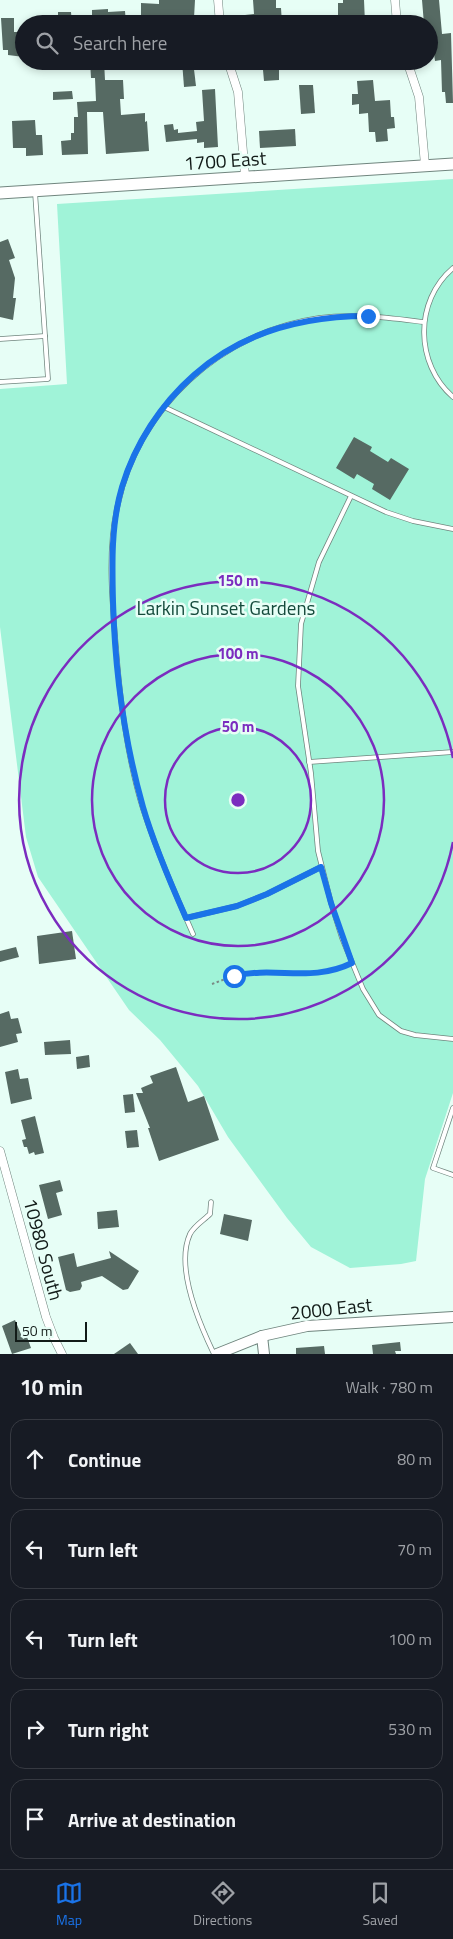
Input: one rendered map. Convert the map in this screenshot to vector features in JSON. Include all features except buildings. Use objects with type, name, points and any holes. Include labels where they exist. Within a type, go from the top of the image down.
[{"type":"main road","name":"1700 East","points":[[0,193],[453,164]]},
{"type":"street","points":[[218,0],[219,15]]},
{"type":"street","points":[[396,0],[397,15]]},
{"type":"street","points":[[231,70],[241,110],[245,176]]},
{"type":"street","points":[[409,70],[419,97],[425,165]]},
{"type":"street","name":"10980 South","points":[[0,1151],[46,1317],[62,1354]]},
{"type":"street","name":"2000 East","points":[[215,1354],[262,1336],[307,1326],[453,1316]]},
{"type":"street","points":[[262,1336],[264,1354]]},
{"type":"lane","points":[[0,382],[48,379],[35,190]]},
{"type":"lane","points":[[453,268],[444,275],[436,287],[429,301],[424,322],[424,343],[429,363],[437,379],[453,397]]},
{"type":"lane","points":[[193,934],[164,867],[143,808],[127,741],[120,697],[114,626],[112,542],[118,504],[129,469],[146,431],[164,407],[187,381],[212,360],[228,350],[273,329],[320,318],[368,316],[424,322]]},
{"type":"lane","points":[[0,339],[45,336]]},
{"type":"lane","points":[[164,407],[386,512],[414,521],[453,529]]},
{"type":"lane","points":[[351,496],[319,562],[301,624],[298,686],[321,867],[331,903],[352,963],[370,1002],[379,1016],[401,1031],[415,1036],[453,1039]]},
{"type":"lane","points":[[309,762],[453,752]]},
{"type":"lane","points":[[186,918],[237,906],[267,894],[321,867]]},
{"type":"lane","points":[[453,1108],[433,1168],[453,1175]]},
{"type":"lane","points":[[211,1202],[210,1214],[191,1232],[185,1252],[187,1279],[203,1331],[215,1354]]},
{"type":"path","points":[[212,984],[245,974],[312,974],[329,972],[352,963]]},
{"type":"green space","name":"Larkin Sunset Gardens","points":[[453,179],[453,1093],[425,1179],[416,1261],[350,1268],[311,1247],[287,1218],[228,1137],[198,1086],[160,1040],[129,1010],[38,877],[26,837],[0,627],[0,389],[67,384],[57,204]]},
{"type":"route","points":[[234,976],[261,973],[312,974],[329,972],[352,963],[342,938],[321,867],[267,894],[237,906],[186,918],[164,867],[143,808],[127,741],[118,688],[114,626],[112,542],[114,523],[122,486],[146,431],[176,392],[212,360],[250,339],[296,322],[320,318],[368,316]]}]
